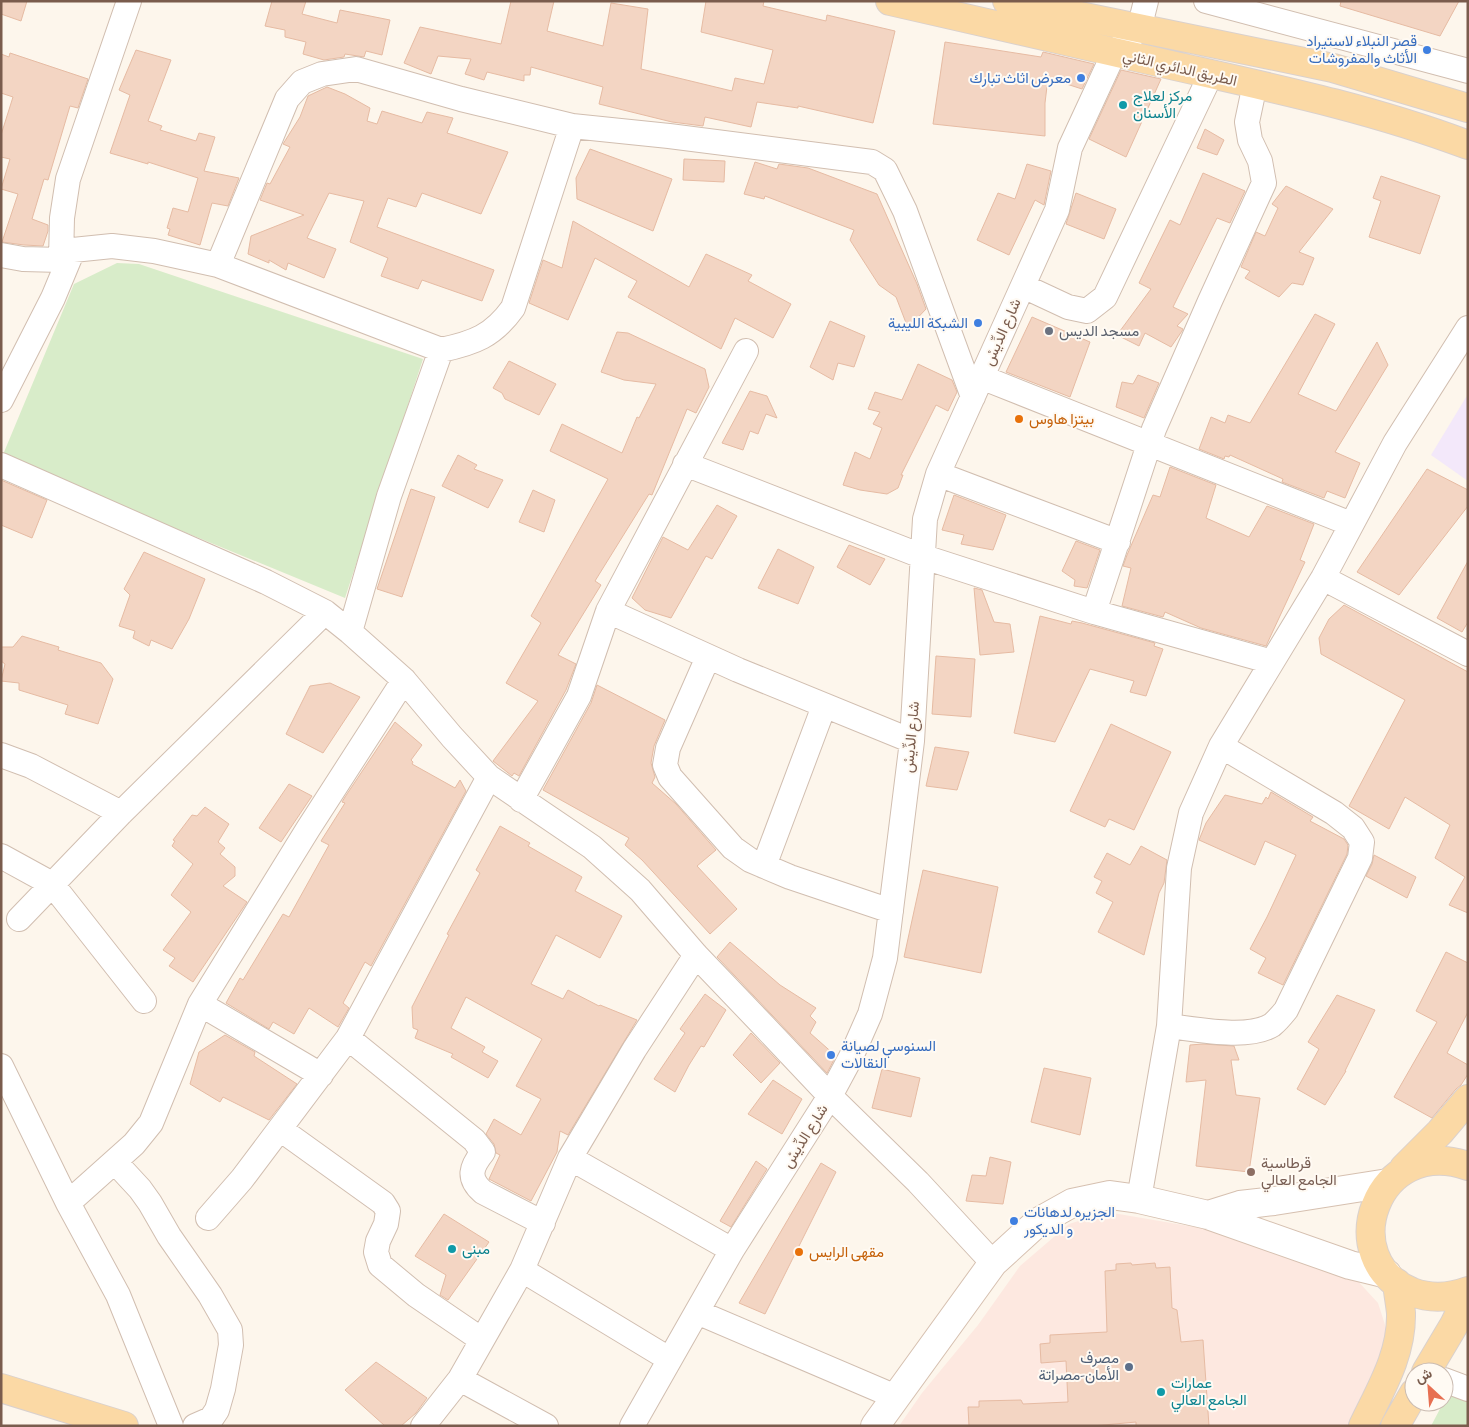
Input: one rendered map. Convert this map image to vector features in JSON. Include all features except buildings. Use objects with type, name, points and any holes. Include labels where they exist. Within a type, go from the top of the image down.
[{"type":"main road","name":"الطريق الدائري الثاني","points":[[890,1],[1255,84],[1363,111],[1431,131],[1468,145]]},
{"type":"main road","name":"الطريق الدائري الثاني","points":[[1007,1],[1333,68],[1468,108]]},
{"type":"main road","points":[[1468,1099],[1440,1132],[1393,1179],[1380,1195],[1374,1208],[1371,1228],[1374,1249],[1379,1262],[1392,1278],[1414,1292],[1433,1297],[1446,1297],[1468,1291]]},
{"type":"main road","points":[[1393,1179],[1408,1168],[1432,1161],[1456,1162],[1468,1166]]},
{"type":"main road","points":[[1363,1426],[1390,1369],[1398,1342],[1401,1313],[1392,1278]]},
{"type":"main road","points":[[1432,1362],[1454,1325],[1468,1296]]},
{"type":"main road","points":[[1,1388],[124,1426]]},
{"type":"main road","points":[[1395,1426],[1404,1410]]},
{"type":"street","points":[[1,400],[52,298],[67,255],[62,218],[68,179],[129,1]]},
{"type":"street","points":[[1139,29],[1146,1]]},
{"type":"street","points":[[1206,1],[1468,71]]},
{"type":"street","name":"شارع الدِّيسْ","points":[[632,1426],[732,1250],[830,1096],[851,1057],[870,1014],[885,958],[912,741],[925,519],[938,474],[1057,210],[1070,148],[1114,53],[1139,29]]},
{"type":"street","points":[[218,265],[287,100],[302,82],[322,74],[356,69],[461,99],[572,126],[669,136],[872,162],[885,170],[905,211],[977,387],[1150,443],[1351,524]]},
{"type":"street","points":[[1023,286],[1068,307],[1087,311],[1104,297],[1211,74]]},
{"type":"street","points":[[1094,612],[1154,429],[1264,183],[1260,161],[1250,140],[1247,122],[1255,84]]},
{"type":"street","points":[[1,255],[23,259],[67,255],[112,246],[154,251],[218,265],[441,350],[467,344],[488,335],[503,322],[513,308],[572,126]]},
{"type":"street","points":[[1139,1199],[1169,1026],[1174,918],[1179,868],[1191,813],[1221,746],[1323,578],[1395,443],[1468,328]]},
{"type":"street","points":[[350,632],[390,496],[441,350]]},
{"type":"street","points":[[521,800],[579,696],[608,611],[746,350]]},
{"type":"street","points":[[685,464],[924,557],[1094,612],[1272,662]]},
{"type":"street","points":[[1,465],[266,582],[324,612],[350,632],[404,680],[489,777],[592,847],[640,890],[696,954],[830,1096],[918,1182],[993,1263]]},
{"type":"street","points":[[938,474],[1118,542]]},
{"type":"street","points":[[1323,578],[1468,654]]},
{"type":"street","points":[[608,611],[708,657],[912,741]]},
{"type":"street","points":[[19,919],[121,813],[324,612]]},
{"type":"street","points":[[708,657],[668,748],[665,764],[670,777],[733,848],[750,860],[790,877],[891,911]]},
{"type":"street","points":[[68,1203],[134,1144],[151,1123],[200,1004],[308,829],[404,680]]},
{"type":"street","points":[[764,866],[824,706]]},
{"type":"street","points":[[1169,1026],[1240,1033],[1256,1031],[1273,1024],[1286,1010],[1360,858],[1362,842],[1353,828],[1334,813],[1221,746]]},
{"type":"street","points":[[1,755],[31,766],[121,813]]},
{"type":"street","points":[[208,1218],[242,1179],[348,1038],[489,777]]},
{"type":"street","points":[[1,856],[52,884],[144,1001]]},
{"type":"street","points":[[424,1426],[460,1379],[522,1270],[570,1158],[634,1050],[696,954]]},
{"type":"street","points":[[200,1004],[322,1075]]},
{"type":"street","points":[[348,1038],[474,1140],[481,1148],[483,1152],[473,1167],[472,1179],[477,1187],[483,1192],[543,1222]]},
{"type":"street","points":[[1,1066],[68,1203],[118,1295],[171,1426]]},
{"type":"street","points":[[280,1129],[383,1203],[388,1211],[386,1224],[378,1241],[376,1252],[380,1264],[416,1295],[482,1340]]},
{"type":"street","points":[[570,1158],[732,1250]]},
{"type":"street","points":[[115,1162],[150,1203],[169,1236],[210,1295],[230,1330],[231,1345],[217,1410],[211,1419],[195,1426]]},
{"type":"street","points":[[1208,1215],[1240,1205],[1274,1201],[1393,1179]]},
{"type":"street","points":[[875,1426],[993,1263],[1038,1222],[1072,1203],[1110,1195],[1139,1199],[1208,1215],[1392,1278]]},
{"type":"street","points":[[522,1270],[668,1360]]},
{"type":"street","points":[[697,1312],[896,1397]]},
{"type":"street","points":[[460,1379],[546,1426]]},
{"type":"street","points":[[1454,1384],[1468,1389]]},
{"type":"shaded area","points":[[1468,394],[1468,481],[1431,455]]},
{"type":"shaded area","points":[[1107,1212],[1218,1231],[1355,1278],[1378,1303],[1388,1334],[1355,1426],[899,1426],[922,1393],[978,1325],[1020,1266],[1069,1224]]},
{"type":"green space","points":[[117,263],[139,264],[423,359],[345,598],[2,457],[74,284]]},
{"type":"green space","points":[[1454,1389],[1468,1394],[1468,1426],[1431,1426],[1438,1412],[1454,1412]]},
{"type":"place","name":"قصر النبلاء ﻻستيراد اﻷثاث والمفروشات","points":[[1427,50]]},
{"type":"place","name":"معرض اثاث تبارك","points":[[1081,78]]},
{"type":"place","name":"مركز لعلاج الأسنان","points":[[1123,105]]},
{"type":"place","name":"الشبكة الليبية","points":[[978,323]]},
{"type":"place","name":"مسجد الديس","points":[[1049,331]]},
{"type":"place","name":"بيتزا هاوس","points":[[1019,419]]},
{"type":"place","name":"السنوسي لصيانة النقالات","points":[[831,1055]]},
{"type":"place","name":"قرطاسية الجامع العالي","points":[[1251,1172]]},
{"type":"place","name":"الجزيره لدهانات و الديكور","points":[[1014,1221]]},
{"type":"place","name":"مبنى","points":[[452,1249]]},
{"type":"place","name":"مقهى الرايس","points":[[799,1252]]},
{"type":"place","name":"مصرف الأمان-مصراتة","points":[[1129,1367]]},
{"type":"place","name":"عمارات الجامع العالي","points":[[1161,1392]]}]
